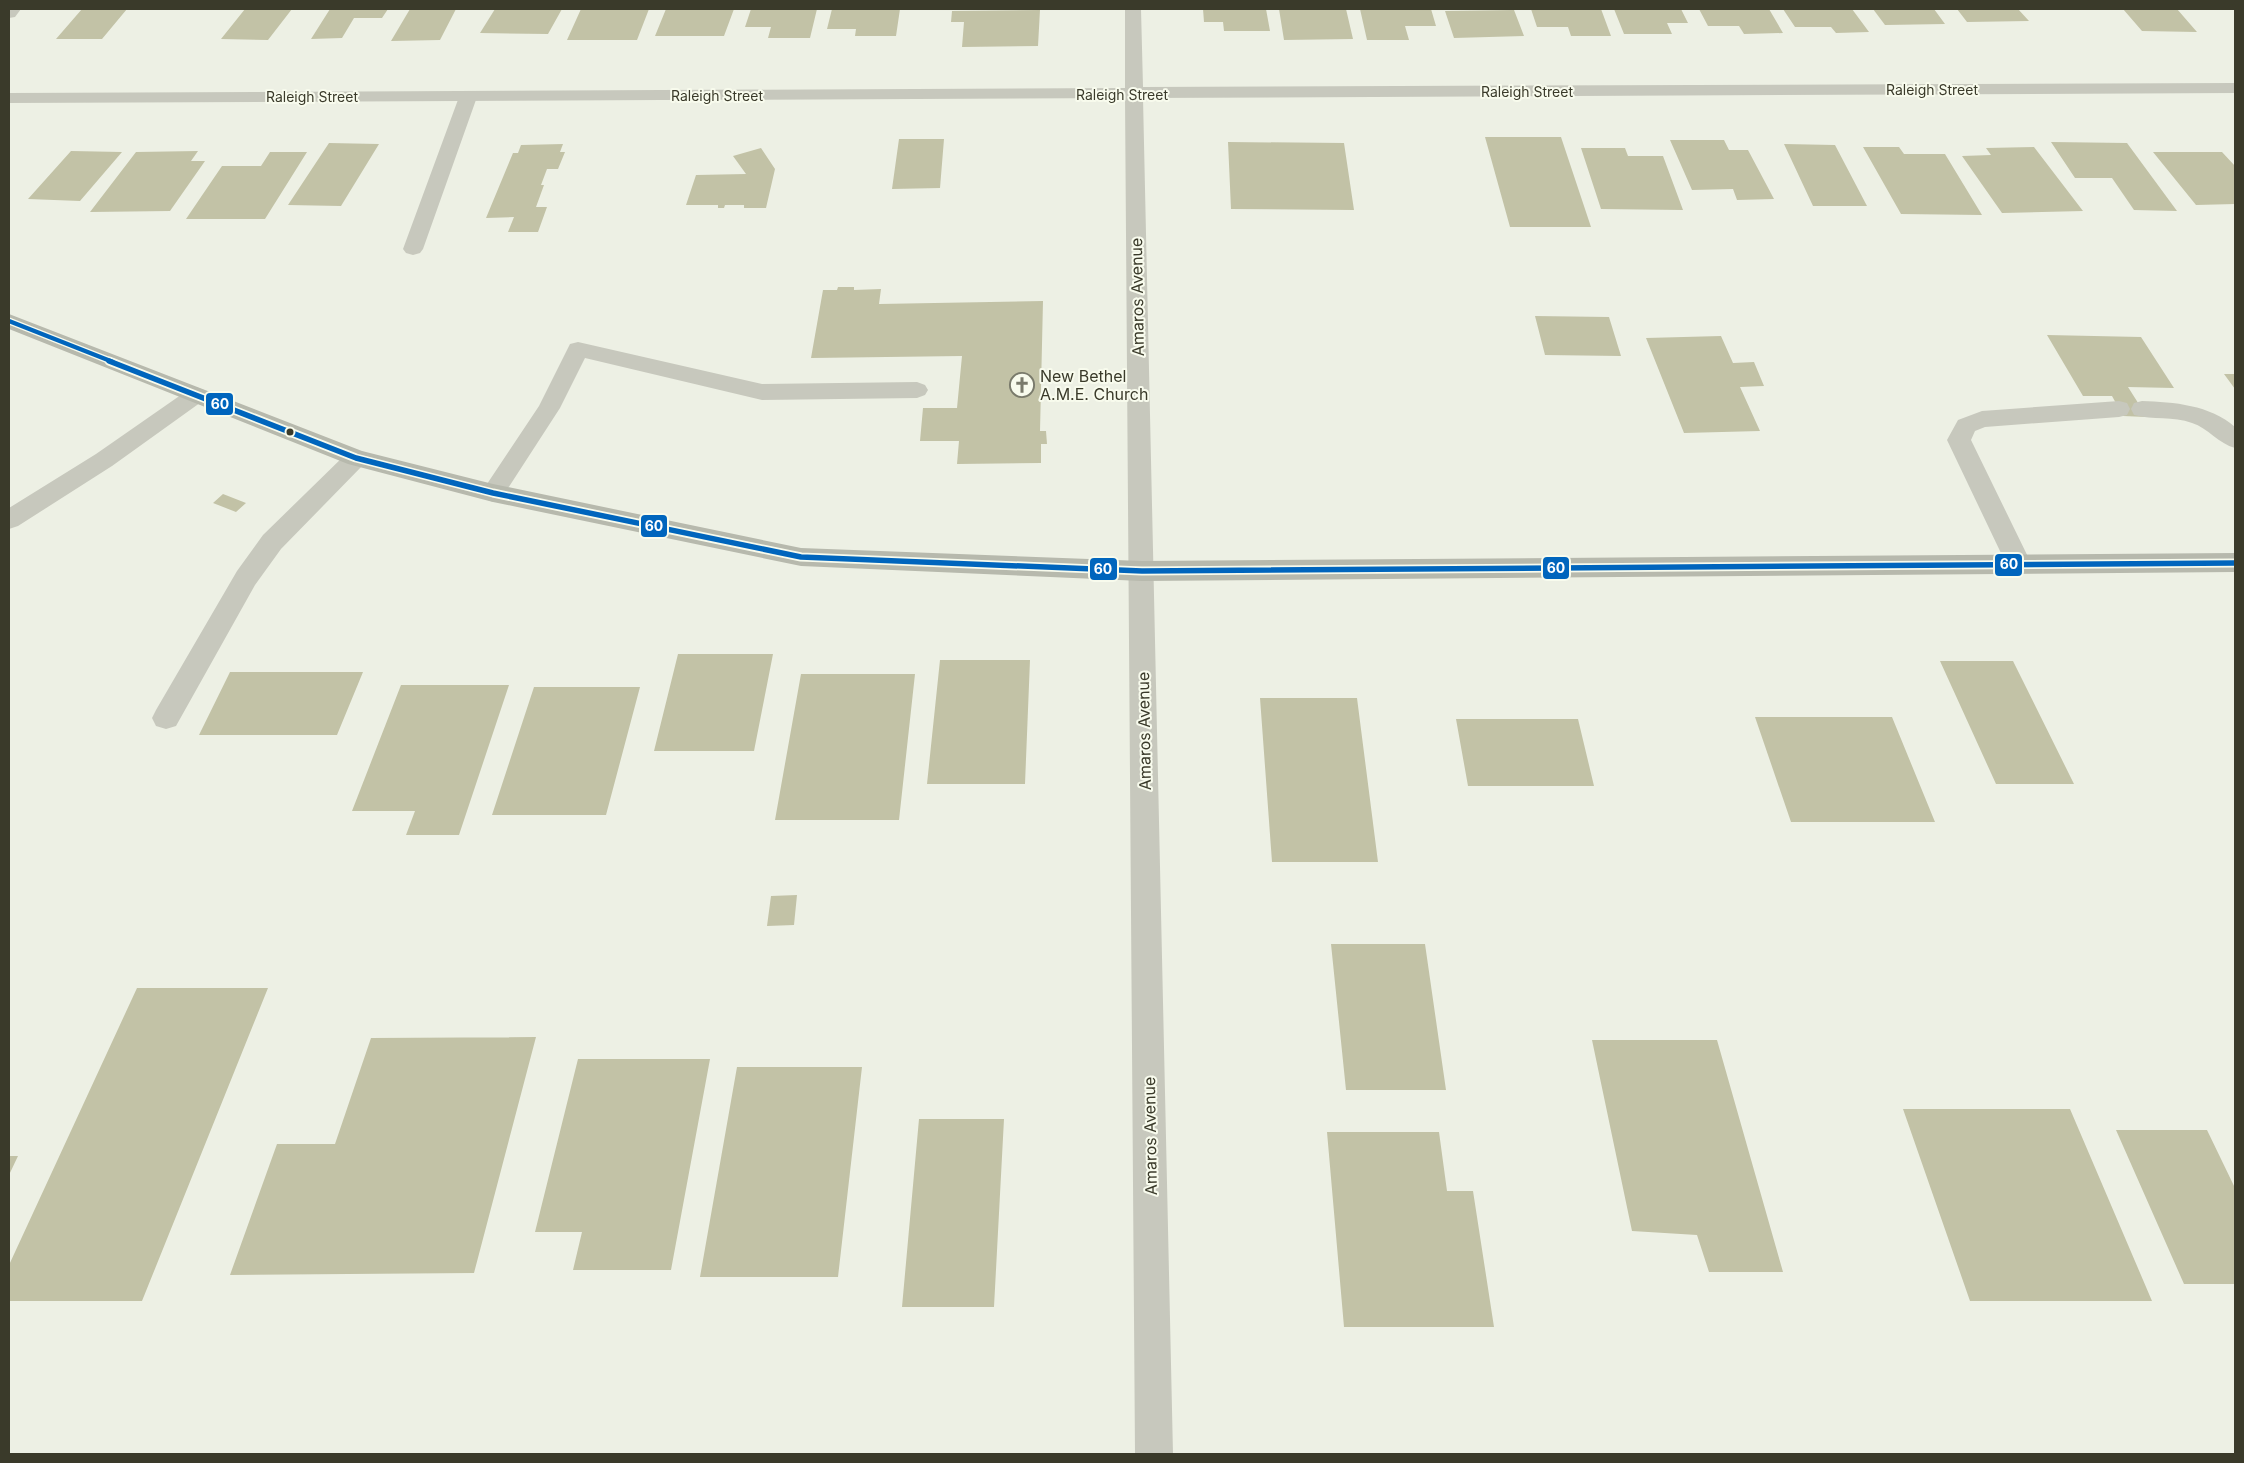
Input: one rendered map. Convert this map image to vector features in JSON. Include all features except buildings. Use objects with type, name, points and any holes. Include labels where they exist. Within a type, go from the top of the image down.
[{"type":"street","points":[[9,13],[13,9]]},
{"type":"street","name":"Amaros Avenue","points":[[1132,9],[1154,1454]]},
{"type":"street","name":"Raleigh Street","points":[[9,98],[2235,88]]},
{"type":"street","points":[[413,249],[468,97]]},
{"type":"street","points":[[9,321],[356,458],[493,493],[801,557],[1142,571],[2235,564]]},
{"type":"street","points":[[493,493],[549,408],[578,349],[762,392],[917,390]]},
{"type":"street","points":[[9,520],[104,460],[196,395]]},
{"type":"street","points":[[2019,565],[1959,440],[1966,426],[1982,418],[2119,409]]},
{"type":"street","points":[[2142,409],[2178,410],[2198,415],[2216,424],[2235,440]]},
{"type":"street","points":[[166,718],[246,578],[272,542],[356,458]]},
{"type":"transit line","name":"60","points":[[9,321],[356,458],[493,493],[801,557],[1142,571],[2235,563]]},
{"type":"place","name":"New Bethel A.M.E. Church","points":[[1022,385]]}]
